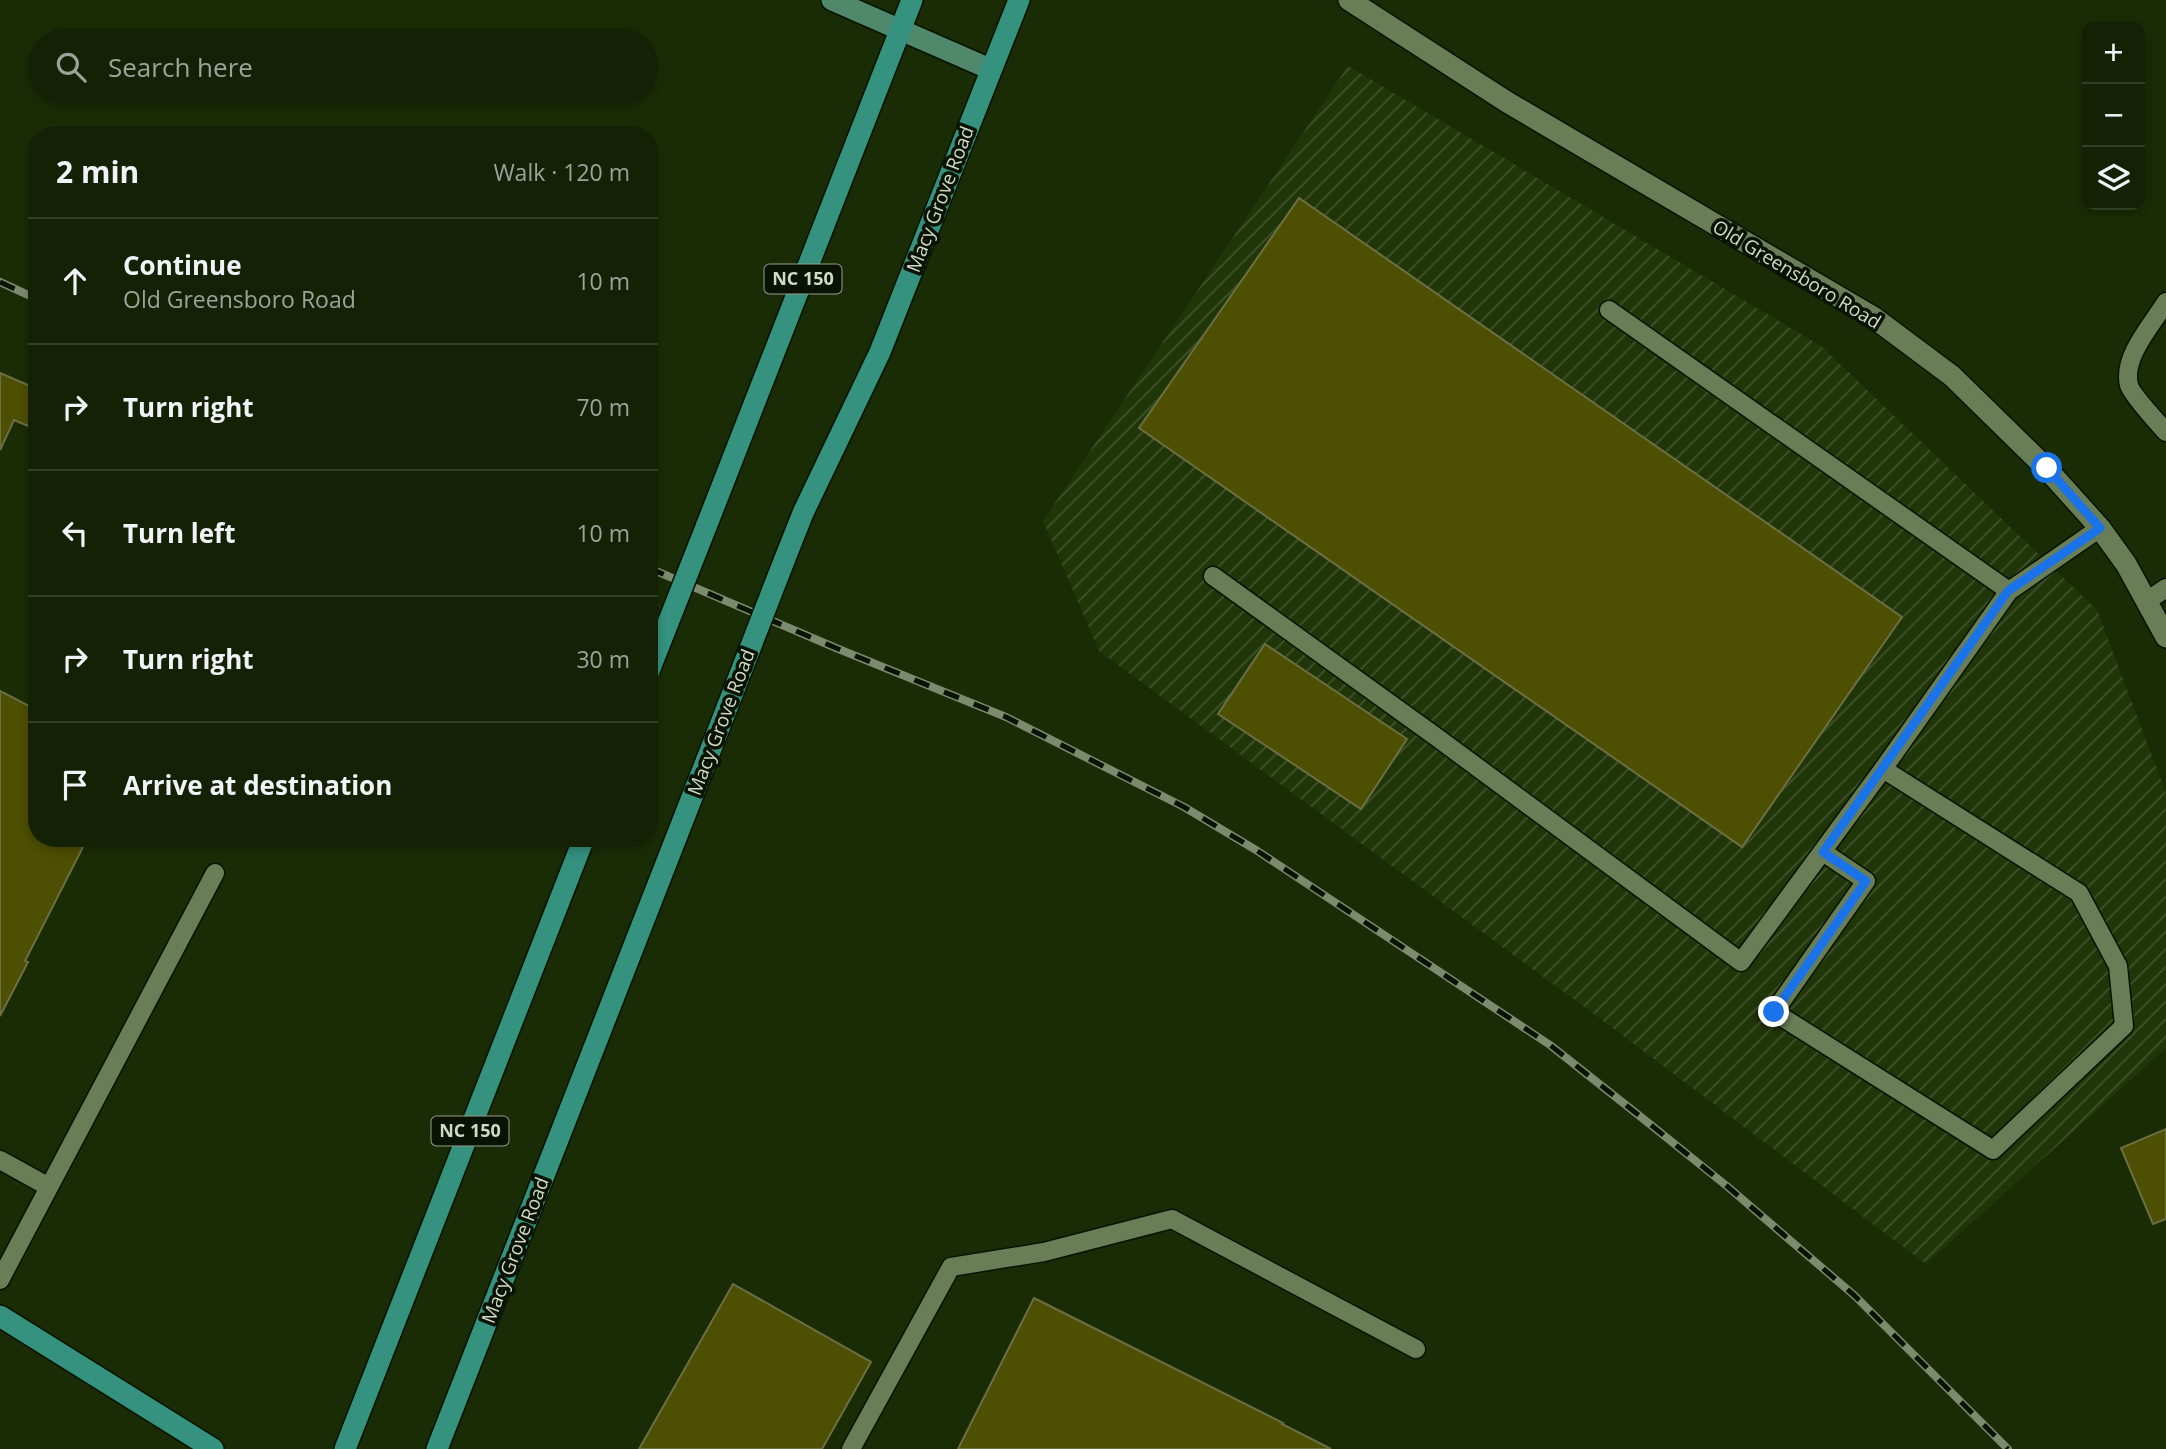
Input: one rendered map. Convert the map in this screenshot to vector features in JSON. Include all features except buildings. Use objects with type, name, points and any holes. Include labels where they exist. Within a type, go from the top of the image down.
[{"type":"main road","name":"NC 150","points":[[658,648],[912,0]]},
{"type":"main road","name":"Macy Grove Road","points":[[438,1449],[803,513],[880,352],[1018,0]]},
{"type":"main road","name":"NC 150","points":[[345,1449],[580,847]]},
{"type":"main road","points":[[0,1316],[213,1449]]},
{"type":"street","points":[[832,0],[990,69]]},
{"type":"street","name":"Old Greensboro Road","points":[[1349,0],[1507,102],[1873,317],[1952,376],[2047,468],[2100,528],[2126,564],[2166,637]]},
{"type":"lane","points":[[2166,302],[2135,352],[2129,368],[2129,387],[2166,432]]},
{"type":"lane","points":[[1609,310],[2008,591]]},
{"type":"lane","points":[[1213,576],[1741,962],[1883,769],[2008,591],[2100,528]]},
{"type":"lane","points":[[2147,601],[2166,588]]},
{"type":"lane","points":[[1823,852],[1866,881],[1774,1012],[1993,1150],[2124,1026],[2118,966],[2079,893],[1883,769]]},
{"type":"lane","points":[[0,1280],[215,873]]},
{"type":"lane","points":[[0,1160],[49,1187]]},
{"type":"lane","points":[[851,1449],[951,1267],[1044,1252],[1172,1219],[1416,1349]]},
{"type":"shaded area","points":[[1348,66],[1821,346],[2097,610],[2166,793],[2166,1048],[1926,1264],[1598,1017],[1099,651],[1043,521]]},
{"type":"railway","points":[[0,282],[28,295]]},
{"type":"railway","points":[[658,572],[1006,717],[1184,807],[1256,850],[1550,1045],[1641,1117],[1728,1187],[1855,1296],[2008,1449]]},
{"type":"route","points":[[1774,1012],[1866,881],[1823,852],[2008,591],[2100,528],[2047,468]]}]
